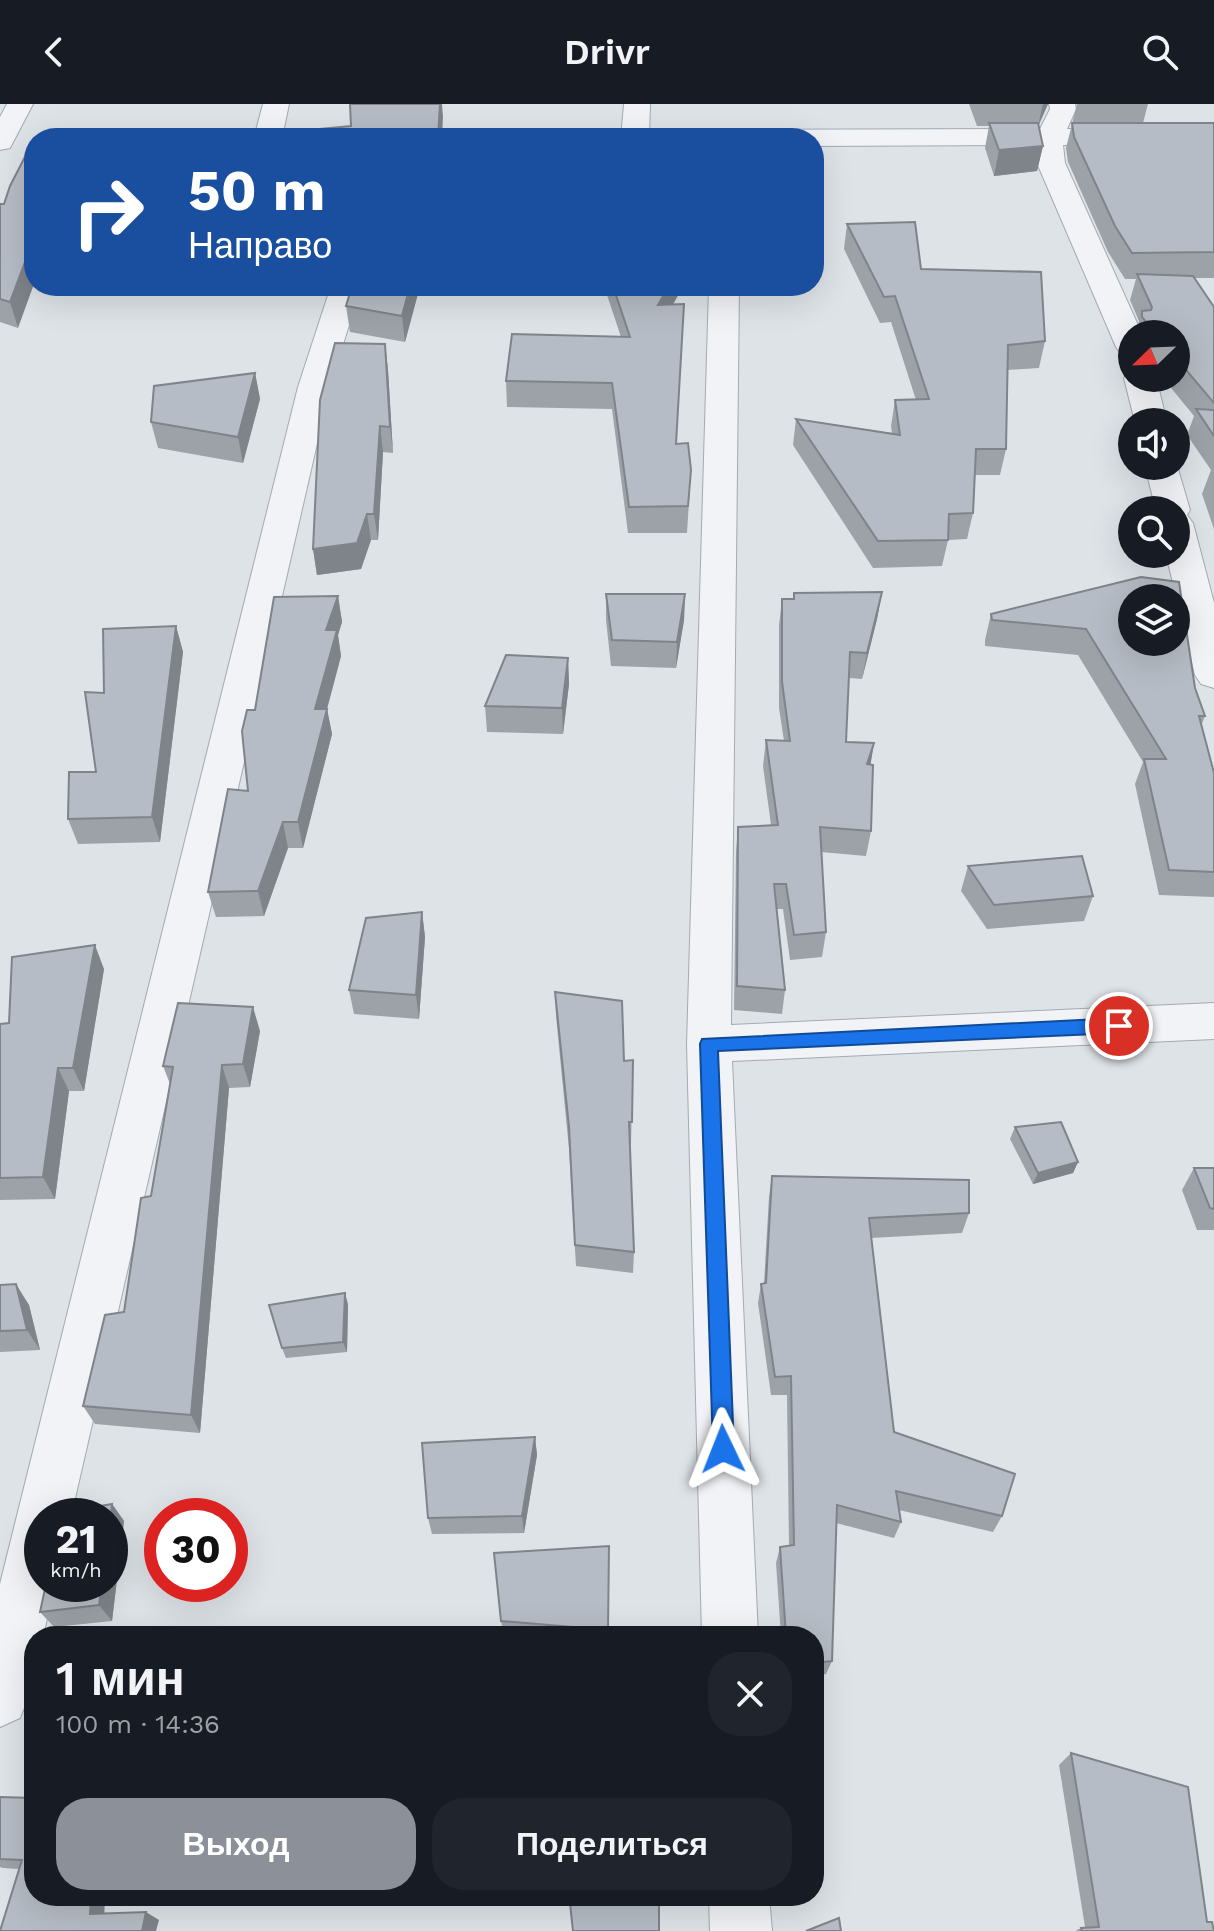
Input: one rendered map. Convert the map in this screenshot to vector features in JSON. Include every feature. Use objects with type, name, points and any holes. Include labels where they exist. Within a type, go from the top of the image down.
[{"type":"street","points":[[8,145],[20,104]]},
{"type":"street","points":[[270,128],[276,104]]},
{"type":"street","points":[[636,128],[637,104]]},
{"type":"street","points":[[1062,104],[1063,109],[1049,138],[1051,163],[1120,320]]},
{"type":"street","points":[[824,138],[1214,137]]},
{"type":"street","points":[[48,1498],[314,387],[343,296]]},
{"type":"street","points":[[724,296],[709,1044],[730,1626]]},
{"type":"street","points":[[1187,568],[1214,675]]},
{"type":"street","points":[[709,1044],[1214,1021]]},
{"type":"street","points":[[0,1698],[24,1598]]},
{"type":"street","points":[[740,1906],[741,1931]]},
{"type":"building","points":[[350,104],[440,104],[439,128],[330,128],[351,126]]},
{"type":"building","points":[[989,123],[1038,123],[1043,146],[999,150]]},
{"type":"building","points":[[1072,123],[1214,123],[1214,252],[1132,253],[1115,226],[1074,137]]},
{"type":"building","points":[[24,159],[24,265],[10,302],[0,299],[0,204],[4,204]]},
{"type":"building","points":[[915,222],[921,269],[1041,272],[1045,341],[1008,345],[1006,449],[976,449],[973,513],[949,514],[948,540],[878,541],[796,419],[900,435],[895,400],[929,399],[895,296],[884,297],[847,224]]},
{"type":"building","points":[[1137,274],[1193,276],[1214,307],[1214,403],[1190,375],[1190,320],[1144,320],[1142,311],[1151,310]]},
{"type":"building","points":[[349,296],[407,296],[402,316],[346,306]]},
{"type":"building","points":[[616,296],[663,296],[658,305],[684,304],[676,444],[688,443],[691,470],[688,506],[629,507],[612,383],[506,381],[512,334],[630,337]]},
{"type":"building","points":[[335,343],[385,344],[390,427],[380,426],[374,514],[367,514],[357,543],[313,549],[320,400]]},
{"type":"building","points":[[255,373],[238,437],[151,422],[154,386]]},
{"type":"building","points":[[1196,409],[1214,410],[1214,436]]},
{"type":"building","points":[[1141,577],[1179,582],[1118,584],[1118,656],[1190,655],[1195,688],[1205,716],[1199,716],[1214,773],[1214,872],[1169,870],[1144,759],[1166,759],[1086,629],[992,620],[991,614]]},
{"type":"building","points":[[882,592],[867,653],[850,652],[846,742],[874,743],[867,764],[873,765],[871,831],[820,827],[826,932],[794,935],[786,884],[774,884],[785,990],[737,986],[738,827],[778,825],[766,740],[790,741],[782,682],[782,599],[794,599],[794,593]]},
{"type":"building","points":[[606,594],[685,594],[677,642],[612,640]]},
{"type":"building","points":[[338,596],[326,630],[337,630],[315,709],[327,709],[298,822],[283,822],[258,891],[208,892],[228,789],[248,791],[242,731],[247,710],[255,710],[274,597]]},
{"type":"building","points":[[176,626],[152,817],[68,819],[69,772],[96,772],[85,692],[104,693],[103,629]]},
{"type":"building","points":[[506,655],[568,658],[562,708],[485,706]]},
{"type":"building","points":[[1082,856],[1093,896],[994,905],[968,866]]},
{"type":"building","points":[[422,912],[416,995],[349,990],[366,918]]},
{"type":"building","points":[[95,945],[73,1068],[58,1068],[43,1177],[0,1178],[0,1024],[9,1023],[12,957]]},
{"type":"building","points":[[555,992],[622,1001],[624,1061],[633,1060],[632,1122],[629,1122],[634,1252],[575,1245],[569,1127]]},
{"type":"building","points":[[178,1003],[253,1007],[243,1064],[222,1065],[191,1415],[83,1406],[105,1315],[124,1312],[141,1198],[151,1196],[173,1067],[163,1066]]},
{"type":"building","points":[[1061,1122],[1078,1162],[1038,1173],[1015,1127]]},
{"type":"building","points":[[1194,1168],[1214,1168],[1214,1209],[1210,1208]]},
{"type":"building","points":[[772,1176],[969,1180],[969,1213],[869,1218],[894,1432],[1015,1474],[1002,1516],[896,1491],[901,1522],[837,1505],[832,1661],[824,1662],[824,1626],[785,1626],[780,1547],[794,1545],[791,1376],[775,1377],[761,1284],[766,1283]]},
{"type":"building","points":[[16,1284],[27,1330],[0,1331],[0,1285]]},
{"type":"building","points":[[345,1293],[343,1342],[282,1348],[269,1305]]},
{"type":"building","points":[[535,1437],[522,1516],[428,1518],[422,1443]]},
{"type":"building","points":[[609,1546],[608,1626],[501,1621],[494,1553]]},
{"type":"building","points":[[42,1602],[99,1602],[99,1605],[40,1612]]},
{"type":"building","points":[[1071,1753],[1188,1787],[1207,1922],[1212,1922],[1214,1931],[1082,1931],[1081,1928],[1099,1927]]},
{"type":"building","points":[[0,1797],[24,1798],[24,1906],[90,1906],[90,1914],[146,1912],[142,1931],[0,1931],[22,1860],[0,1859]]},
{"type":"building","points":[[570,1906],[659,1906],[659,1931],[573,1931]]},
{"type":"building","points":[[839,1918],[841,1931],[806,1931]]},
{"type":"route","points":[[723,1449],[709,1044],[1119,1026]]}]
